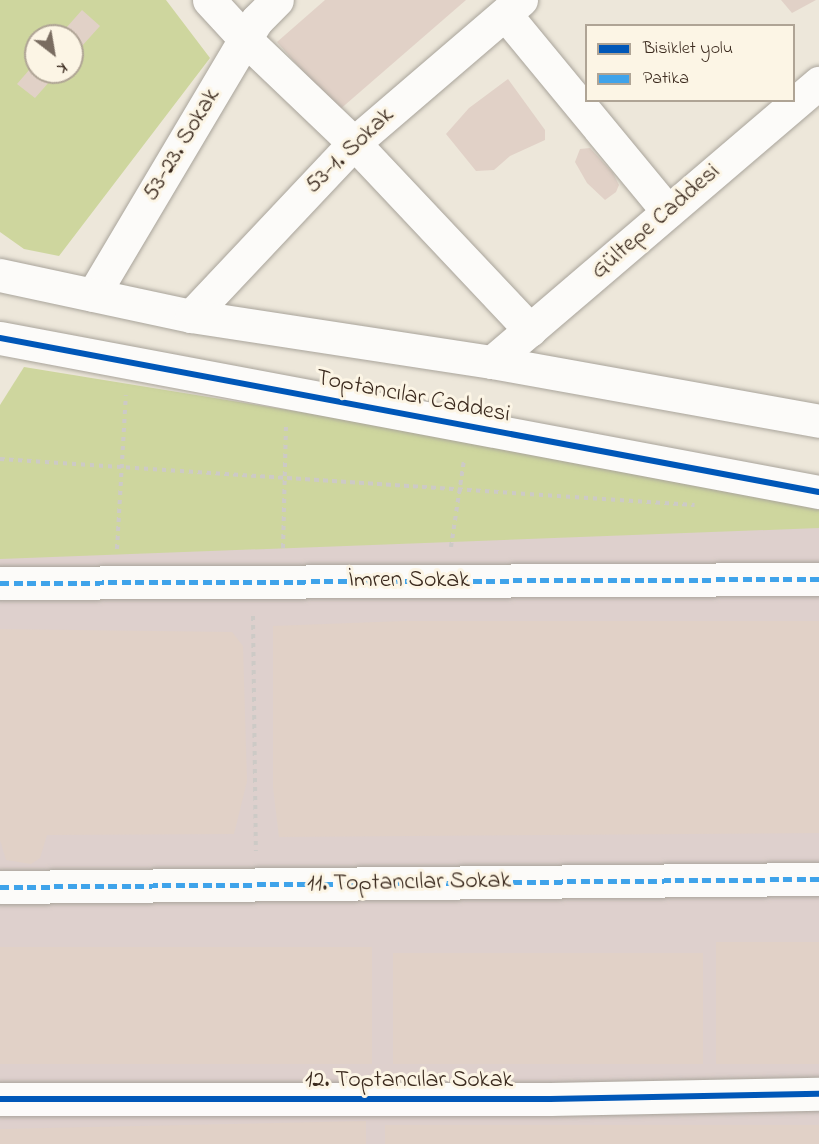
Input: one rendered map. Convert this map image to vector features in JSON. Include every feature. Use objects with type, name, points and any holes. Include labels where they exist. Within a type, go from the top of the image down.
[{"type":"street","points":[[209,0],[245,39],[354,143],[530,330]]},
{"type":"street","name":"53-23. Sokak","points":[[93,296],[245,39],[257,20],[277,0]]},
{"type":"street","points":[[513,7],[668,212]]},
{"type":"street","name":"53-1. Sokak","points":[[191,316],[354,143],[513,7]]},
{"type":"street","name":"Gültepe Caddesi","points":[[492,362],[819,82]]},
{"type":"street","name":"Toptancılar Caddesi","points":[[0,275],[191,316],[492,362],[819,421]]},
{"type":"street","name":"Toptancılar Caddesi","points":[[0,338],[819,492]]},
{"type":"street","name":"İmren Sokak","points":[[0,583],[819,579]]},
{"type":"street","name":"11. Toptancılar Sokak","points":[[0,887],[819,879]]},
{"type":"street","name":"12. Toptancılar Sokak","points":[[0,1099],[538,1099],[819,1095]]},
{"type":"path","points":[[114,582],[128,362]]},
{"type":"path","points":[[256,885],[267,582],[285,478],[287,392]]},
{"type":"path","points":[[447,580],[468,426]]},
{"type":"path","points":[[0,459],[705,506],[725,475]]},
{"type":"shaded area","points":[[0,527],[819,527],[819,1144],[0,1144]]},
{"type":"green space","points":[[0,0],[166,0],[210,58],[59,256],[24,249],[0,232]]},
{"type":"green space","points":[[24,367],[331,417],[782,501],[819,510],[819,528],[0,559],[0,405]]},
{"type":"building","points":[[325,0],[466,0],[338,111],[277,42]]},
{"type":"building","points":[[781,0],[816,0],[792,13]]},
{"type":"building","points":[[82,10],[100,26],[84,44],[84,24],[70,24]]},
{"type":"building","points":[[24,76],[24,84],[47,84],[35,98],[17,84]]},
{"type":"building","points":[[508,79],[545,130],[545,140],[510,156],[494,170],[476,171],[446,134],[469,108]]},
{"type":"building","points":[[590,148],[613,173],[619,185],[616,192],[605,200],[587,183],[575,162],[580,149]]},
{"type":"building","points":[[404,621],[819,621],[819,833],[279,837],[273,787],[273,626]]},
{"type":"building","points":[[0,629],[232,632],[243,646],[247,781],[234,834],[47,835],[40,858],[31,864],[6,860],[0,840]]},
{"type":"building","points":[[716,942],[819,942],[819,1064],[716,1064]]},
{"type":"building","points":[[0,947],[372,947],[372,1064],[0,1064]]},
{"type":"building","points":[[393,953],[703,953],[703,1064],[393,1064]]},
{"type":"building","points":[[366,1121],[366,1144],[0,1144],[0,1129]]},
{"type":"building","points":[[385,1125],[819,1125],[819,1144],[385,1144]]},
{"type":"marked path","points":[[0,583],[819,579]]},
{"type":"marked path","points":[[0,887],[819,879]]},
{"type":"cycle path","points":[[0,338],[819,492]]},
{"type":"cycle path","points":[[0,1099],[550,1099],[819,1094]]}]
